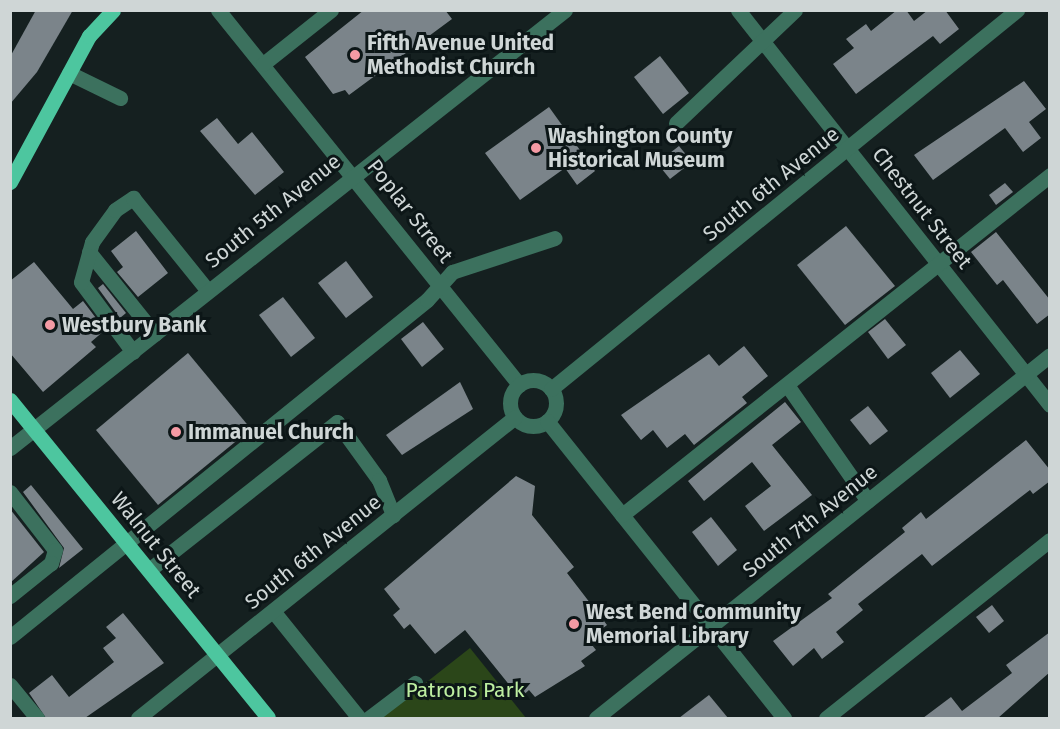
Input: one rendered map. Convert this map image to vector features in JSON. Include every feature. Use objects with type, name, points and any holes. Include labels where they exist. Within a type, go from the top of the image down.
[{"type":"main road","points":[[10,182],[89,36],[113,10]]},
{"type":"main road","name":"Walnut Street","points":[[10,400],[268,718]]},
{"type":"street","name":"Poplar Street","points":[[218,10],[354,173],[519,385]]},
{"type":"street","points":[[263,64],[331,10]]},
{"type":"street","name":"South 5th Avenue","points":[[10,448],[36,430],[354,173],[565,10]]},
{"type":"street","name":"Chestnut Street","points":[[738,10],[1050,405]]},
{"type":"street","points":[[676,123],[727,80],[760,39],[795,10]]},
{"type":"street","name":"South 6th Avenue","points":[[551,389],[1017,10]]},
{"type":"street","points":[[69,73],[120,99]]},
{"type":"street","points":[[622,515],[1050,175]]},
{"type":"street","points":[[133,352],[81,282],[89,252],[102,224],[133,198],[208,291]]},
{"type":"street","points":[[10,637],[427,300],[438,282],[470,262],[555,238]]},
{"type":"street","points":[[89,252],[155,334]]},
{"type":"street","name":"South 7th Avenue","points":[[596,718],[1050,354]]},
{"type":"street","points":[[536,380],[551,389],[556,406],[547,421],[530,426],[515,417],[510,400],[519,385],[536,380]]},
{"type":"street","points":[[787,385],[868,501]]},
{"type":"street","name":"South 6th Avenue","points":[[138,718],[515,417]]},
{"type":"street","points":[[547,421],[784,718]]},
{"type":"street","points":[[149,570],[337,422],[379,480],[393,515]]},
{"type":"street","points":[[10,492],[55,550],[51,563],[13,589]]},
{"type":"street","points":[[826,718],[1050,540]]},
{"type":"street","points":[[273,611],[359,718]]},
{"type":"street","points":[[369,718],[415,683]]},
{"type":"street","points":[[10,685],[37,718]]},
{"type":"green space","name":"Patrons Park","points":[[470,648],[526,718],[381,718]]},
{"type":"building","points":[[36,10],[73,10],[37,72],[10,104],[10,57]]},
{"type":"building","name":"Fifth Avenue United Methodist Church","points":[[364,10],[445,10],[452,19],[349,95],[345,90],[333,94],[305,57]]},
{"type":"building","points":[[897,10],[906,10],[914,21],[928,10],[945,10],[959,29],[940,44],[933,36],[856,94],[833,64],[854,48],[846,39],[866,24],[871,31]]},
{"type":"building","points":[[660,56],[689,93],[663,114],[634,77]]},
{"type":"building","points":[[1024,81],[1046,109],[1029,122],[1041,138],[1023,152],[1005,128],[933,180],[914,155]]},
{"type":"building","points":[[549,107],[595,171],[577,185],[565,168],[520,200],[485,153]]},
{"type":"building","points":[[217,118],[238,144],[252,132],[284,172],[255,195],[200,131]]},
{"type":"building","points":[[679,146],[692,162],[670,179],[657,163]]},
{"type":"building","points":[[1005,183],[1013,192],[996,205],[989,195]]},
{"type":"building","points":[[846,226],[895,286],[845,325],[797,265]]},
{"type":"building","points":[[136,231],[168,273],[138,297],[117,272],[123,267],[111,251]]},
{"type":"building","points":[[996,232],[1050,300],[1050,314],[1037,324],[1003,280],[997,285],[971,252]]},
{"type":"building","points":[[346,261],[373,297],[346,318],[318,283]]},
{"type":"building","points":[[34,262],[73,309],[83,301],[105,330],[91,342],[96,347],[43,392],[10,353],[10,281]]},
{"type":"building","points":[[103,284],[126,313],[120,318],[98,288]]},
{"type":"building","points":[[283,297],[315,338],[291,357],[259,315]]},
{"type":"building","points":[[885,319],[906,345],[888,359],[868,332]]},
{"type":"building","points":[[423,322],[444,349],[422,367],[401,339]]},
{"type":"building","points":[[744,346],[768,376],[742,397],[747,403],[694,445],[685,434],[667,448],[653,430],[641,440],[621,415],[709,354],[719,366]]},
{"type":"building","points":[[960,350],[980,374],[950,398],[931,373]]},
{"type":"building","name":"Immanuel Church","points":[[188,353],[251,429],[158,505],[96,430]]},
{"type":"building","points":[[460,382],[473,409],[402,455],[386,435]]},
{"type":"building","points":[[785,402],[801,422],[772,445],[812,495],[764,531],[745,506],[771,486],[752,462],[704,501],[688,481]]},
{"type":"building","points":[[868,406],[888,431],[870,445],[850,420]]},
{"type":"building","points":[[1026,440],[1050,470],[1050,481],[1033,494],[1030,490],[932,566],[922,554],[858,604],[863,610],[836,632],[844,642],[822,659],[814,648],[793,666],[773,641],[832,598],[828,594],[905,532],[902,528],[921,512],[926,519]]},
{"type":"building","points":[[516,476],[535,486],[532,515],[574,567],[567,573],[607,625],[588,640],[596,650],[581,661],[585,666],[535,697],[529,690],[520,698],[465,630],[435,654],[410,624],[404,629],[393,615],[400,609],[384,589]]},
{"type":"building","points":[[31,485],[83,549],[59,568],[64,548],[23,492]]},
{"type":"building","points":[[10,509],[44,552],[10,583]]},
{"type":"building","points":[[711,517],[737,550],[718,566],[692,532]]},
{"type":"building","points":[[992,605],[1004,621],[989,633],[976,617]]},
{"type":"building","points":[[123,613],[164,663],[85,718],[46,718],[29,693],[52,675],[69,697],[114,662],[103,648],[116,638],[106,627]]},
{"type":"building","points":[[1050,632],[1050,672],[998,718],[923,718],[951,697],[962,711],[1012,673],[1006,665]]},
{"type":"building","points":[[709,695],[728,718],[679,718]]},
{"type":"place","name":"Fifth Avenue United Methodist Church","points":[[355,55]]},
{"type":"place","name":"Washington County Historical Museum","points":[[536,148]]},
{"type":"place","name":"Westbury Bank","points":[[50,325]]},
{"type":"place","name":"Immanuel Church","points":[[176,432]]},
{"type":"place","name":"West Bend Community Memorial Library","points":[[574,624]]}]
